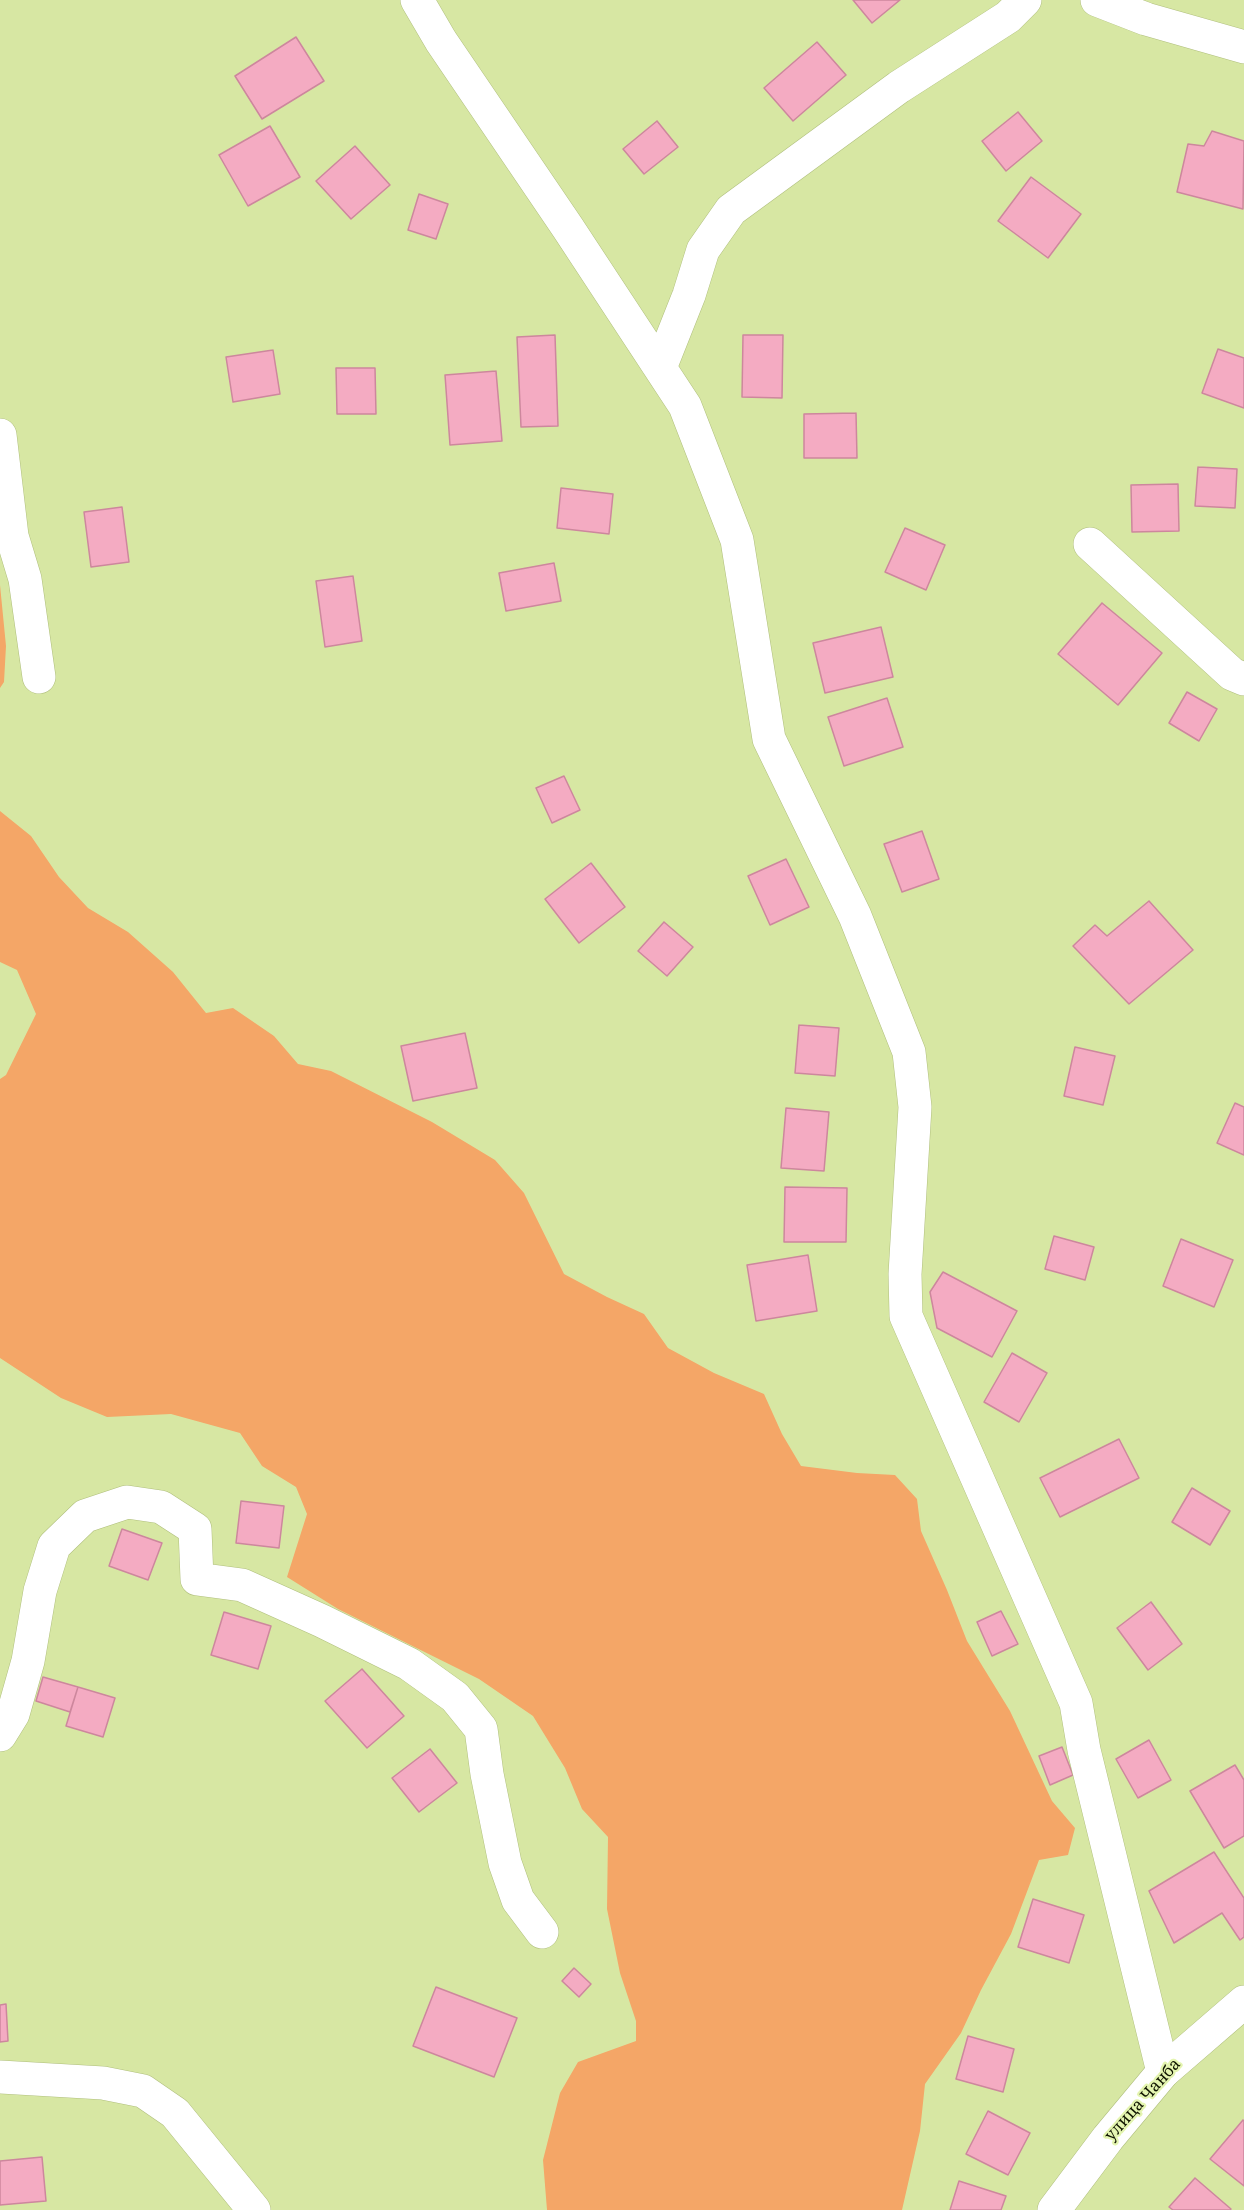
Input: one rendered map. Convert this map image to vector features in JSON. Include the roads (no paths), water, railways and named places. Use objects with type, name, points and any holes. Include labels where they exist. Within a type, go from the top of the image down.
[{"type":"street","points":[[417,0],[441,41],[685,406],[737,540],[769,739],[855,916],[909,1052],[915,1107],[905,1274],[906,1316],[1076,1703],[1084,1750],[1163,2072]]},
{"type":"street","points":[[660,368],[689,295],[703,250],[731,210],[899,87],[1008,17],[1024,0]]},
{"type":"street","points":[[1097,0],[1146,19],[1244,47]]},
{"type":"street","points":[[0,435],[12,536],[25,579],[39,677]]},
{"type":"street","points":[[1090,544],[1232,675],[1244,679]]},
{"type":"street","points":[[0,1735],[13,1714],[28,1661],[40,1591],[54,1546],[85,1516],[127,1502],[161,1508],[195,1529],[197,1579],[242,1585],[322,1621],[409,1664],[455,1697],[481,1729],[486,1774],[505,1863],[519,1900],[542,1932]]},
{"type":"street","name":"улица Чанба","points":[[1054,2210],[1108,2138],[1163,2072],[1244,2002]]},
{"type":"street","points":[[0,2077],[103,2083],[143,2091],[176,2113],[254,2210]]}]
